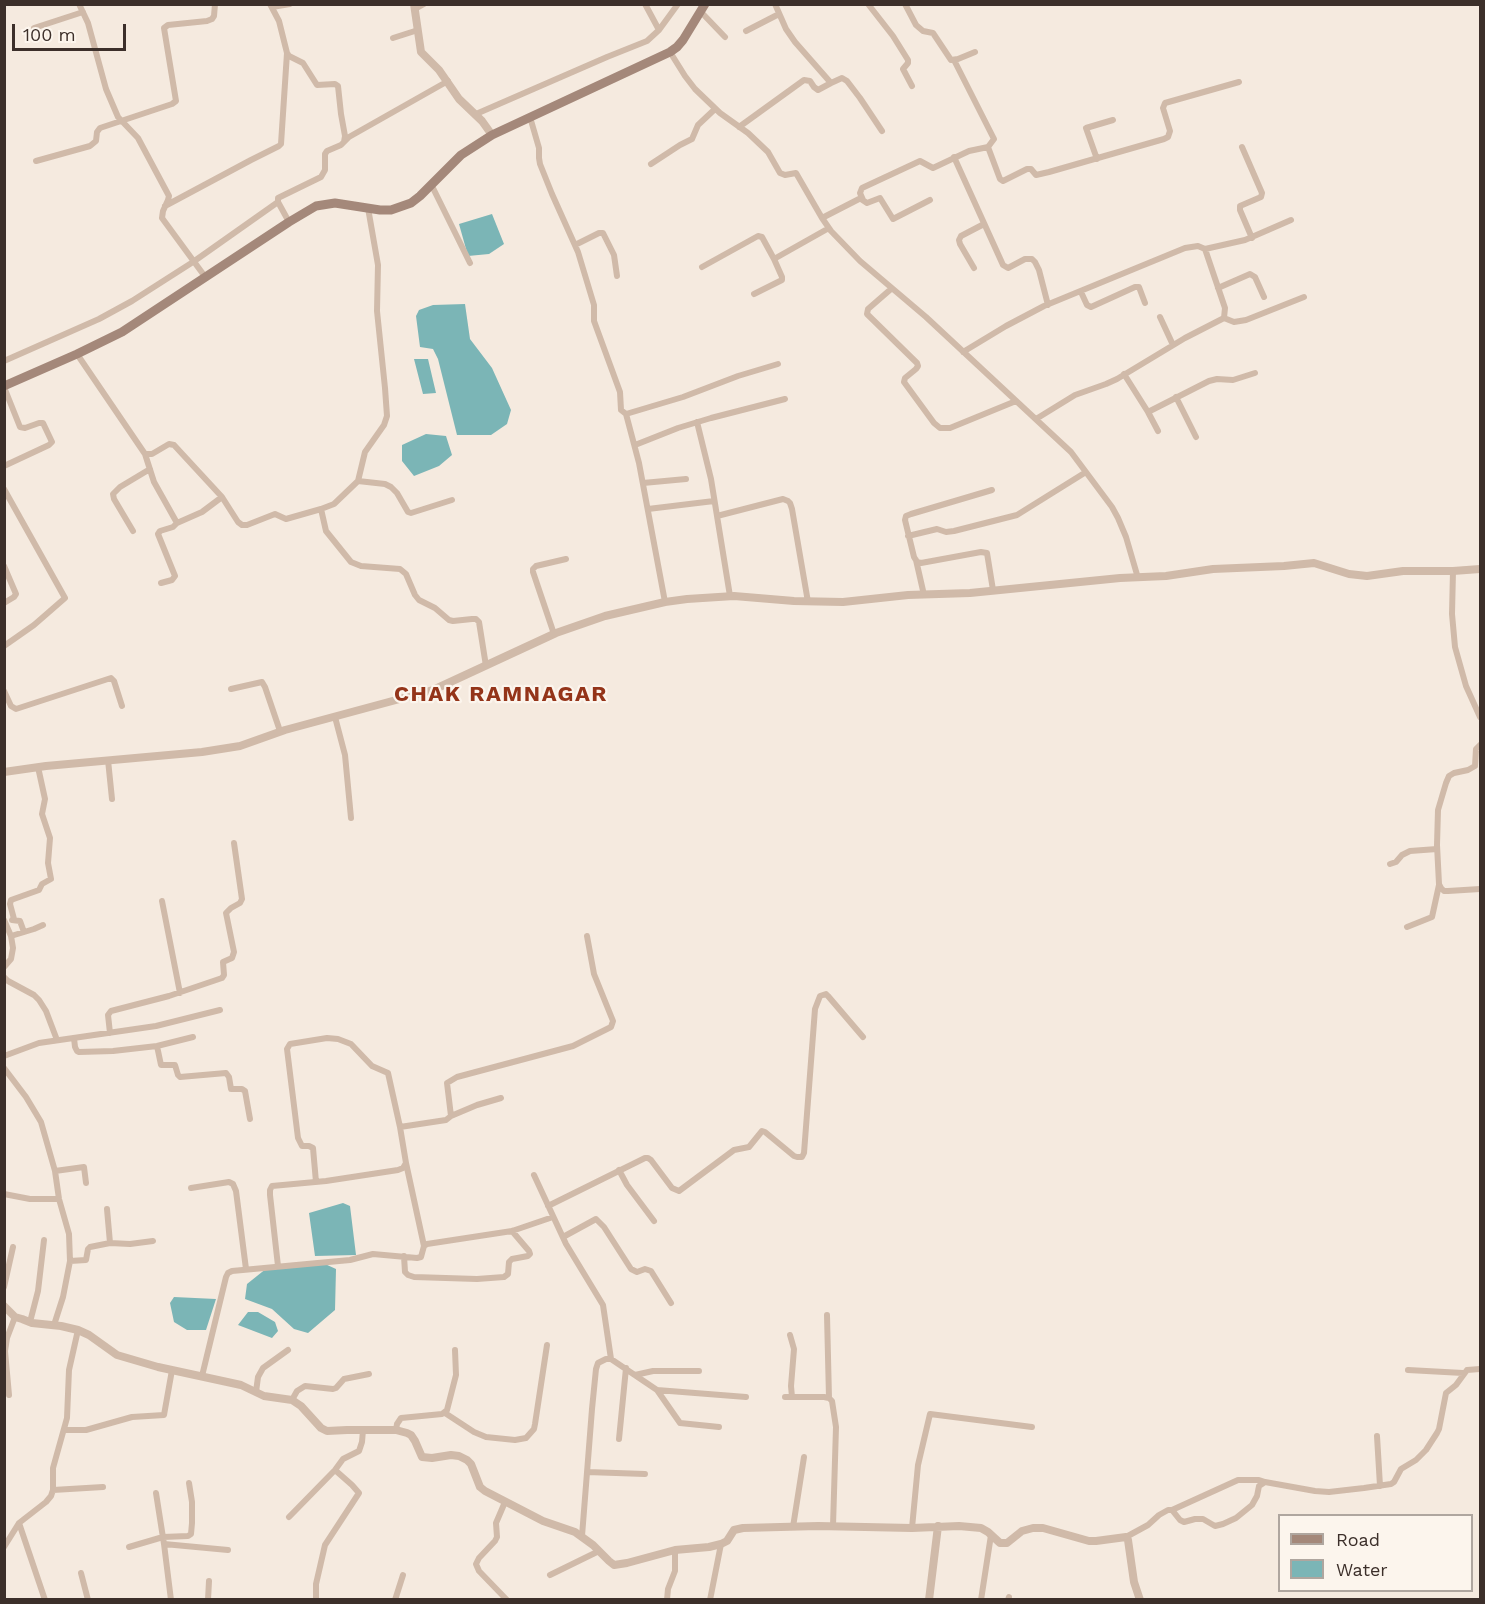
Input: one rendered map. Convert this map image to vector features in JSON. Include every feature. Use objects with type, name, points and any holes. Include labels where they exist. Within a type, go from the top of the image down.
[{"type":"main road","points":[[4,386],[122,332],[206,278],[283,211],[335,203],[380,210],[400,208],[411,203],[490,131],[530,117],[670,52],[683,40],[703,8]]},
{"type":"street","points":[[79,4],[87,23],[106,89],[118,117],[138,138],[168,196],[162,215],[164,222],[206,278]]},
{"type":"street","points":[[36,161],[90,146],[96,141],[100,128],[176,101],[164,28],[168,25],[212,19],[215,4]]},
{"type":"street","points":[[165,207],[279,147],[287,53],[279,21],[271,6],[290,4]]},
{"type":"street","points":[[424,4],[415,7],[421,52],[440,70],[459,99],[479,117],[490,131]]},
{"type":"street","points":[[645,4],[659,30]]},
{"type":"street","points":[[479,117],[607,57],[642,44],[659,30],[678,4]]},
{"type":"street","points":[[775,4],[795,42],[831,83]]},
{"type":"street","points":[[868,4],[908,60],[903,69],[912,86]]},
{"type":"street","points":[[863,200],[861,189],[866,185],[921,161],[933,168],[969,151],[988,147],[994,139],[954,60],[949,57],[933,33],[923,31],[916,25],[905,4]]},
{"type":"street","points":[[703,8],[725,36]]},
{"type":"street","points":[[34,28],[83,12]]},
{"type":"street","points":[[746,31],[779,14]]},
{"type":"street","points":[[393,38],[418,30]]},
{"type":"street","points":[[670,52],[685,76],[715,109],[768,152],[780,173],[785,176],[796,172],[829,228],[860,261],[926,317],[1071,452],[1118,518],[1138,578]]},
{"type":"street","points":[[954,60],[975,52]]},
{"type":"street","points":[[287,53],[303,63],[317,85],[335,84],[338,86],[344,142]]},
{"type":"street","points":[[739,127],[804,80],[810,81],[817,90],[842,78],[860,98],[882,131]]},
{"type":"street","points":[[4,361],[116,310],[196,265],[283,211],[278,198],[321,177],[325,170],[327,151],[448,81]]},
{"type":"street","points":[[988,147],[1000,179],[1003,181],[1027,169],[1036,175],[1168,137],[1170,131],[1163,108],[1166,103],[1239,82]]},
{"type":"street","points":[[651,164],[680,144],[692,139],[698,124],[715,109]]},
{"type":"street","points":[[530,117],[539,148],[540,164],[575,245],[594,305],[596,328],[620,392],[621,410],[626,414],[635,445],[665,602]]},
{"type":"street","points":[[1096,159],[1086,128],[1113,120]]},
{"type":"street","points":[[1242,147],[1262,193],[1261,197],[1240,208],[1252,238]]},
{"type":"street","points":[[954,157],[1003,265],[1013,266],[1028,258],[1035,262],[1048,304]]},
{"type":"street","points":[[431,184],[470,263]]},
{"type":"street","points":[[822,218],[857,200],[867,203],[880,198],[893,219],[930,200]]},
{"type":"street","points":[[146,454],[152,454],[169,444],[174,445],[222,497],[242,525],[275,514],[285,519],[321,509],[339,499],[358,481],[365,452],[384,425],[387,416],[376,311],[378,265],[368,208]]},
{"type":"street","points":[[963,352],[1048,304],[1185,248],[1198,246],[1205,249],[1252,238],[1291,220]]},
{"type":"street","points":[[974,268],[959,240],[961,236],[984,224]]},
{"type":"street","points":[[774,259],[829,228]]},
{"type":"street","points":[[575,245],[603,232],[614,255],[617,276]]},
{"type":"street","points":[[702,267],[740,245],[759,236],[762,237],[782,280],[754,294]]},
{"type":"street","points":[[1205,249],[1225,308],[1224,318]]},
{"type":"street","points":[[1218,288],[1250,274],[1255,277],[1263,297]]},
{"type":"street","points":[[1081,292],[1087,305],[1091,307],[1139,287],[1145,303]]},
{"type":"street","points":[[891,289],[868,309],[867,314],[917,363],[916,369],[905,378],[904,382],[934,423],[940,428],[950,428],[1016,401]]},
{"type":"street","points":[[1036,419],[1075,395],[1106,384],[1224,318],[1234,322],[1246,321],[1304,297]]},
{"type":"street","points":[[1160,317],[1173,345]]},
{"type":"street","points":[[77,354],[146,454],[154,482],[177,523]]},
{"type":"street","points":[[626,414],[778,364]]},
{"type":"street","points":[[1148,412],[1209,381],[1217,379],[1233,381],[1255,373]]},
{"type":"street","points":[[1124,374],[1158,431]]},
{"type":"street","points":[[4,386],[20,427],[25,428],[42,423],[52,442],[4,466]]},
{"type":"street","points":[[1176,397],[1196,437]]},
{"type":"street","points":[[635,445],[697,422],[785,399]]},
{"type":"street","points":[[697,422],[707,460],[730,596]]},
{"type":"street","points":[[134,531],[113,494],[120,487],[150,469]]},
{"type":"street","points":[[908,536],[937,529],[950,532],[1017,515],[1086,472]]},
{"type":"street","points":[[643,483],[686,479]]},
{"type":"street","points":[[358,481],[385,484],[391,487],[411,513],[452,500]]},
{"type":"street","points":[[4,489],[65,598],[34,625],[4,646]]},
{"type":"street","points":[[924,595],[908,536],[906,516],[992,490]]},
{"type":"street","points":[[161,583],[172,580],[175,576],[158,534],[160,531],[173,527],[201,512],[222,497]]},
{"type":"street","points":[[717,516],[783,500],[788,501],[792,509],[808,602]]},
{"type":"street","points":[[648,509],[714,501]]},
{"type":"street","points":[[321,509],[327,531],[351,562],[361,566],[400,569],[406,574],[415,596],[449,620],[476,619],[479,622],[486,666]]},
{"type":"street","points":[[916,560],[924,563],[985,552],[988,556],[993,590]]},
{"type":"street","points":[[554,634],[533,569],[566,559]]},
{"type":"street","points":[[4,772],[231,748],[280,731],[433,690],[554,634],[605,616],[665,602],[730,596],[808,602],[843,602],[1166,576],[1213,569],[1314,563],[1357,576],[1419,570],[1453,571],[1480,568]]},
{"type":"street","points":[[4,566],[16,594],[4,603]]},
{"type":"street","points":[[1453,571],[1452,614],[1455,647],[1466,686],[1480,717]]},
{"type":"street","points":[[4,691],[11,706],[16,710],[111,678],[122,706]]},
{"type":"street","points":[[231,689],[262,682],[280,731]]},
{"type":"street","points":[[334,717],[345,755],[351,818]]},
{"type":"street","points":[[1407,927],[1432,917],[1434,914],[1439,884],[1438,810],[1449,776],[1475,766],[1476,749],[1480,745]]},
{"type":"street","points":[[108,760],[112,799]]},
{"type":"street","points":[[14,919],[10,900],[39,890],[42,884],[51,879],[48,863],[50,838],[42,814],[45,800],[38,767]]},
{"type":"street","points":[[110,1033],[108,1015],[111,1011],[180,993],[222,978],[224,975],[223,962],[234,955],[226,913],[242,899],[234,843]]},
{"type":"street","points":[[1390,864],[1410,851],[1437,849]]},
{"type":"street","points":[[1439,884],[1444,891],[1480,889]]},
{"type":"street","points":[[162,901],[180,993]]},
{"type":"street","points":[[4,967],[12,954],[11,936],[5,920],[20,921],[24,932]]},
{"type":"street","points":[[11,936],[43,925]]},
{"type":"street","points":[[451,1116],[447,1083],[457,1077],[573,1046],[612,1025],[594,974],[587,936]]},
{"type":"street","points":[[4,977],[39,1000],[46,1011],[57,1040]]},
{"type":"street","points":[[548,1206],[641,1159],[648,1158],[672,1188],[679,1191],[734,1150],[748,1147],[762,1131],[794,1156],[802,1157],[815,1009],[820,996],[826,994],[863,1037]]},
{"type":"street","points":[[4,1056],[33,1044],[170,1023],[220,1010]]},
{"type":"street","points":[[74,1038],[75,1047],[79,1052],[157,1046],[193,1037]]},
{"type":"street","points":[[202,1376],[225,1277],[228,1273],[246,1269],[350,1260],[373,1254],[421,1257],[424,1246],[388,1073],[372,1066],[351,1044],[338,1039],[327,1038],[290,1044],[287,1049],[298,1138],[302,1146],[312,1148],[316,1182]]},
{"type":"street","points":[[157,1046],[160,1064],[175,1065],[180,1077],[226,1073],[231,1089],[245,1091],[250,1119]]},
{"type":"street","points":[[4,1068],[41,1122],[69,1233],[70,1261],[63,1297],[54,1325]]},
{"type":"street","points":[[400,1127],[446,1120],[481,1103],[501,1098]]},
{"type":"street","points":[[278,1266],[270,1190],[272,1186],[388,1172],[403,1168],[406,1163]]},
{"type":"street","points":[[55,1171],[84,1167],[86,1183]]},
{"type":"street","points":[[619,1170],[627,1185],[654,1221]]},
{"type":"street","points":[[534,1175],[563,1236],[603,1305],[611,1359]]},
{"type":"street","points":[[190,1188],[229,1182],[233,1184],[236,1191],[246,1269]]},
{"type":"street","points":[[4,1194],[30,1199],[59,1199]]},
{"type":"street","points":[[107,1209],[110,1243]]},
{"type":"street","points":[[424,1246],[512,1231],[553,1217]]},
{"type":"street","points":[[563,1236],[594,1220],[599,1221],[632,1269],[637,1272],[645,1269],[651,1271],[670,1303]]},
{"type":"street","points":[[404,1256],[404,1268],[408,1275],[477,1279],[504,1277],[508,1274],[512,1259],[530,1254],[512,1231]]},
{"type":"street","points":[[30,1322],[38,1291],[44,1240]]},
{"type":"street","points":[[70,1261],[86,1260],[89,1248],[110,1243],[130,1244],[153,1241]]},
{"type":"street","points":[[4,1287],[13,1247]]},
{"type":"street","points":[[4,1306],[15,1317],[30,1322],[78,1330],[117,1355],[241,1385],[264,1396],[292,1400],[327,1431],[396,1430],[407,1433],[411,1435],[422,1457],[451,1455],[467,1460],[480,1486],[485,1491],[543,1521],[582,1536],[614,1565],[675,1550],[722,1544],[727,1541],[734,1530],[743,1528],[833,1526],[981,1528],[1000,1543],[1007,1543],[1022,1531],[1043,1528],[1096,1541],[1126,1537],[1148,1525],[1164,1511],[1172,1510],[1239,1480],[1259,1480],[1323,1492],[1380,1486],[1394,1482],[1401,1469],[1416,1460],[1426,1450],[1439,1429],[1446,1393],[1456,1385],[1463,1372]]},
{"type":"street","points":[[826,1315],[829,1398],[834,1408],[836,1427],[833,1526]]},
{"type":"street","points":[[9,1395],[5,1351],[15,1317]]},
{"type":"street","points":[[4,1547],[19,1523],[51,1496],[53,1468],[64,1430],[69,1399],[69,1370],[78,1330]]},
{"type":"street","points":[[790,1335],[794,1349],[788,1397],[829,1398]]},
{"type":"street","points":[[396,1430],[401,1418],[445,1413],[486,1437],[515,1440],[526,1438],[534,1429],[547,1345]]},
{"type":"street","points":[[256,1392],[258,1377],[263,1368],[288,1350]]},
{"type":"street","points":[[445,1413],[456,1375],[455,1350]]},
{"type":"street","points":[[582,1536],[598,1363],[611,1359],[657,1390],[680,1423],[719,1428]]},
{"type":"street","points":[[619,1439],[626,1368]]},
{"type":"street","points":[[1408,1370],[1463,1372],[1470,1369],[1480,1370]]},
{"type":"street","points":[[64,1430],[86,1430],[132,1417],[164,1414],[172,1370]]},
{"type":"street","points":[[635,1374],[653,1371],[699,1371]]},
{"type":"street","points":[[292,1400],[297,1391],[305,1386],[336,1388],[344,1379],[369,1374]]},
{"type":"street","points":[[657,1390],[746,1397]]},
{"type":"street","points":[[912,1528],[918,1465],[930,1414],[1032,1427]]},
{"type":"street","points":[[289,1517],[343,1459],[361,1449],[363,1430]]},
{"type":"street","points":[[1377,1436],[1380,1486]]},
{"type":"street","points":[[793,1527],[804,1456]]},
{"type":"street","points":[[316,1599],[316,1584],[326,1545],[359,1493],[335,1470]]},
{"type":"street","points":[[587,1472],[645,1474]]},
{"type":"street","points":[[1172,1510],[1184,1522],[1203,1519],[1215,1526],[1224,1524],[1252,1505],[1259,1486],[1265,1482]]},
{"type":"street","points":[[129,1547],[191,1534],[192,1502],[189,1483]]},
{"type":"street","points":[[53,1490],[103,1487]]},
{"type":"street","points":[[156,1493],[171,1599]]},
{"type":"street","points":[[505,1502],[496,1523],[497,1537],[476,1564],[479,1571],[507,1599]]},
{"type":"street","points":[[19,1523],[45,1599]]},
{"type":"street","points":[[929,1599],[938,1526]]},
{"type":"street","points":[[981,1599],[992,1535]]},
{"type":"street","points":[[1126,1537],[1134,1582],[1140,1599]]},
{"type":"street","points":[[164,1540],[228,1550]]},
{"type":"street","points":[[710,1599],[722,1544]]},
{"type":"street","points":[[667,1599],[675,1571],[675,1550]]},
{"type":"street","points":[[550,1575],[599,1551]]},
{"type":"street","points":[[81,1573],[88,1599]]},
{"type":"street","points":[[394,1599],[403,1575]]},
{"type":"street","points":[[208,1599],[209,1581]]},
{"type":"water","points":[[492,214],[504,244],[489,254],[468,256],[459,224]]},
{"type":"water","points":[[465,304],[470,339],[492,368],[511,410],[507,424],[491,435],[457,435],[438,359],[433,349],[420,347],[416,316],[419,310],[433,305]]},
{"type":"water","points":[[414,359],[428,359],[436,393],[423,394]]},
{"type":"water","points":[[426,434],[446,436],[452,455],[439,466],[414,476],[402,461],[402,445]]},
{"type":"water","points":[[343,1203],[350,1206],[356,1255],[315,1256],[309,1213]]},
{"type":"water","points":[[325,1264],[336,1269],[335,1310],[308,1333],[294,1329],[272,1309],[245,1299],[247,1284],[267,1268]]},
{"type":"water","points":[[174,1297],[216,1299],[206,1330],[187,1330],[174,1322],[170,1303]]},
{"type":"water","points":[[248,1312],[258,1312],[275,1322],[278,1331],[272,1338],[238,1325]]},
{"type":"district","name":"CHAK RAMNAGAR","points":[[501,695]]}]
